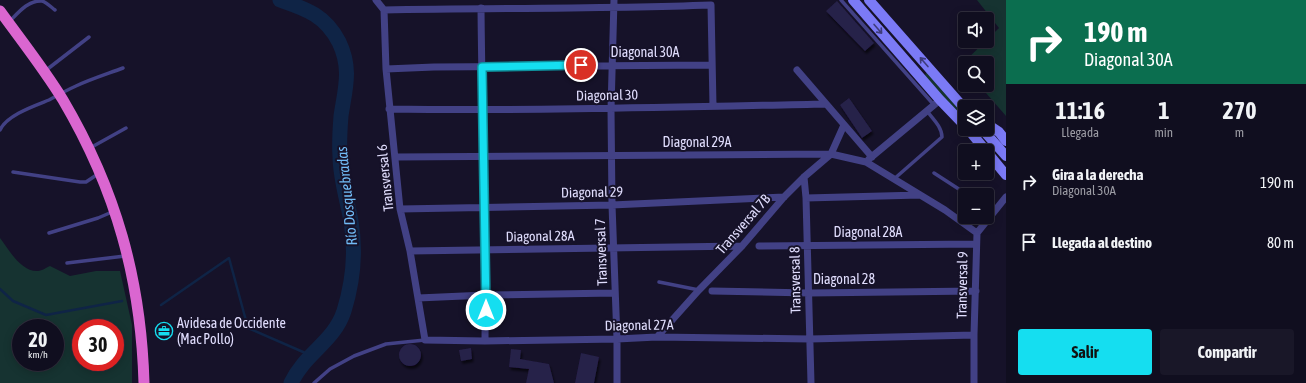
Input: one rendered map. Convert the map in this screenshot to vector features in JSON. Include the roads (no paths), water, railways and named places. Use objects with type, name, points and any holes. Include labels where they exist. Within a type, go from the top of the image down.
[{"type":"highway","points":[[0,11],[59,95],[89,148],[101,173],[115,211],[134,280],[140,323],[144,383]]},
{"type":"main road","points":[[852,0],[937,103],[958,120]]},
{"type":"main road","points":[[869,0],[958,101]]},
{"type":"main road","points":[[994,129],[999,132],[1006,141]]},
{"type":"main road","points":[[974,136],[981,144]]},
{"type":"main road","points":[[988,136],[1006,156]]},
{"type":"main road","points":[[994,160],[1006,175]]},
{"type":"street","points":[[376,0],[384,10],[613,8],[711,5],[713,106]]},
{"type":"street","name":"Transversal 7","points":[[614,0],[612,65],[612,205],[617,339],[617,383]]},
{"type":"street","points":[[666,6],[674,0]]},
{"type":"street","points":[[481,8],[485,208],[485,341]]},
{"type":"street","name":"Transversal 6","points":[[384,10],[386,69],[400,209],[410,251],[426,340]]},
{"type":"street","name":"Diagonal 30A","points":[[386,69],[434,67],[712,65]]},
{"type":"street","points":[[797,70],[872,157]]},
{"type":"street","points":[[866,162],[937,103]]},
{"type":"street","name":"Diagonal 30","points":[[390,108],[482,110],[826,104]]},
{"type":"street","name":"Transversal 7B","points":[[657,337],[699,290],[742,246],[784,197],[804,177],[831,154],[844,125]]},
{"type":"street","name":"Diagonal 29A","points":[[396,157],[831,154],[866,162],[958,219]]},
{"type":"street","name":"Transversal 8","points":[[804,177],[808,245],[811,383]]},
{"type":"street","points":[[806,198],[920,195]]},
{"type":"street","name":"Diagonal 29","points":[[400,209],[612,205],[784,197]]},
{"type":"street","name":"Transversal 9","points":[[974,383],[977,233],[1006,197]]},
{"type":"street","name":"Diagonal 29A","points":[[965,224],[977,233]]},
{"type":"street","name":"Diagonal 28A","points":[[759,246],[976,244]]},
{"type":"street","name":"Diagonal 28A","points":[[410,251],[742,246]]},
{"type":"street","name":"Diagonal 28","points":[[712,291],[809,293],[976,291]]},
{"type":"street","points":[[418,298],[486,295],[615,293]]},
{"type":"street","name":"Diagonal 27A","points":[[426,340],[485,341],[657,337],[810,338],[974,335]]},
{"type":"lane","points":[[8,23],[25,5],[34,0],[43,1],[55,10]]},
{"type":"lane","points":[[841,0],[937,103]]},
{"type":"lane","points":[[44,72],[89,37]]},
{"type":"lane","points":[[0,130],[10,119],[24,110],[76,86],[123,68]]},
{"type":"lane","points":[[894,179],[942,137],[939,126],[927,111]]},
{"type":"lane","points":[[89,148],[126,128]]},
{"type":"lane","points":[[13,172],[80,182],[86,182],[101,173]]},
{"type":"lane","points":[[934,173],[958,189]]},
{"type":"lane","points":[[49,233],[98,218],[115,211]]},
{"type":"lane","points":[[67,263],[128,256]]},
{"type":"lane","points":[[659,282],[699,290]]},
{"type":"lane","name":"Diagonal 27A","points":[[314,383],[330,370],[354,356],[386,344],[426,340]]},
{"type":"waterway","name":"Río Dosquebradas","points":[[280,0],[306,10],[321,19],[334,33],[343,52],[346,70],[346,88],[341,116],[340,164],[353,232],[353,266],[350,289],[344,311],[333,331],[304,363],[291,383]]},
{"type":"waterway","points":[[161,305],[229,258],[248,328],[310,355]]},
{"type":"waterway","points":[[0,289],[13,301],[46,315],[122,301]]},
{"type":"place","name":"Avidesa de Occidente (Mac Pollo)","points":[[164,331]]}]
